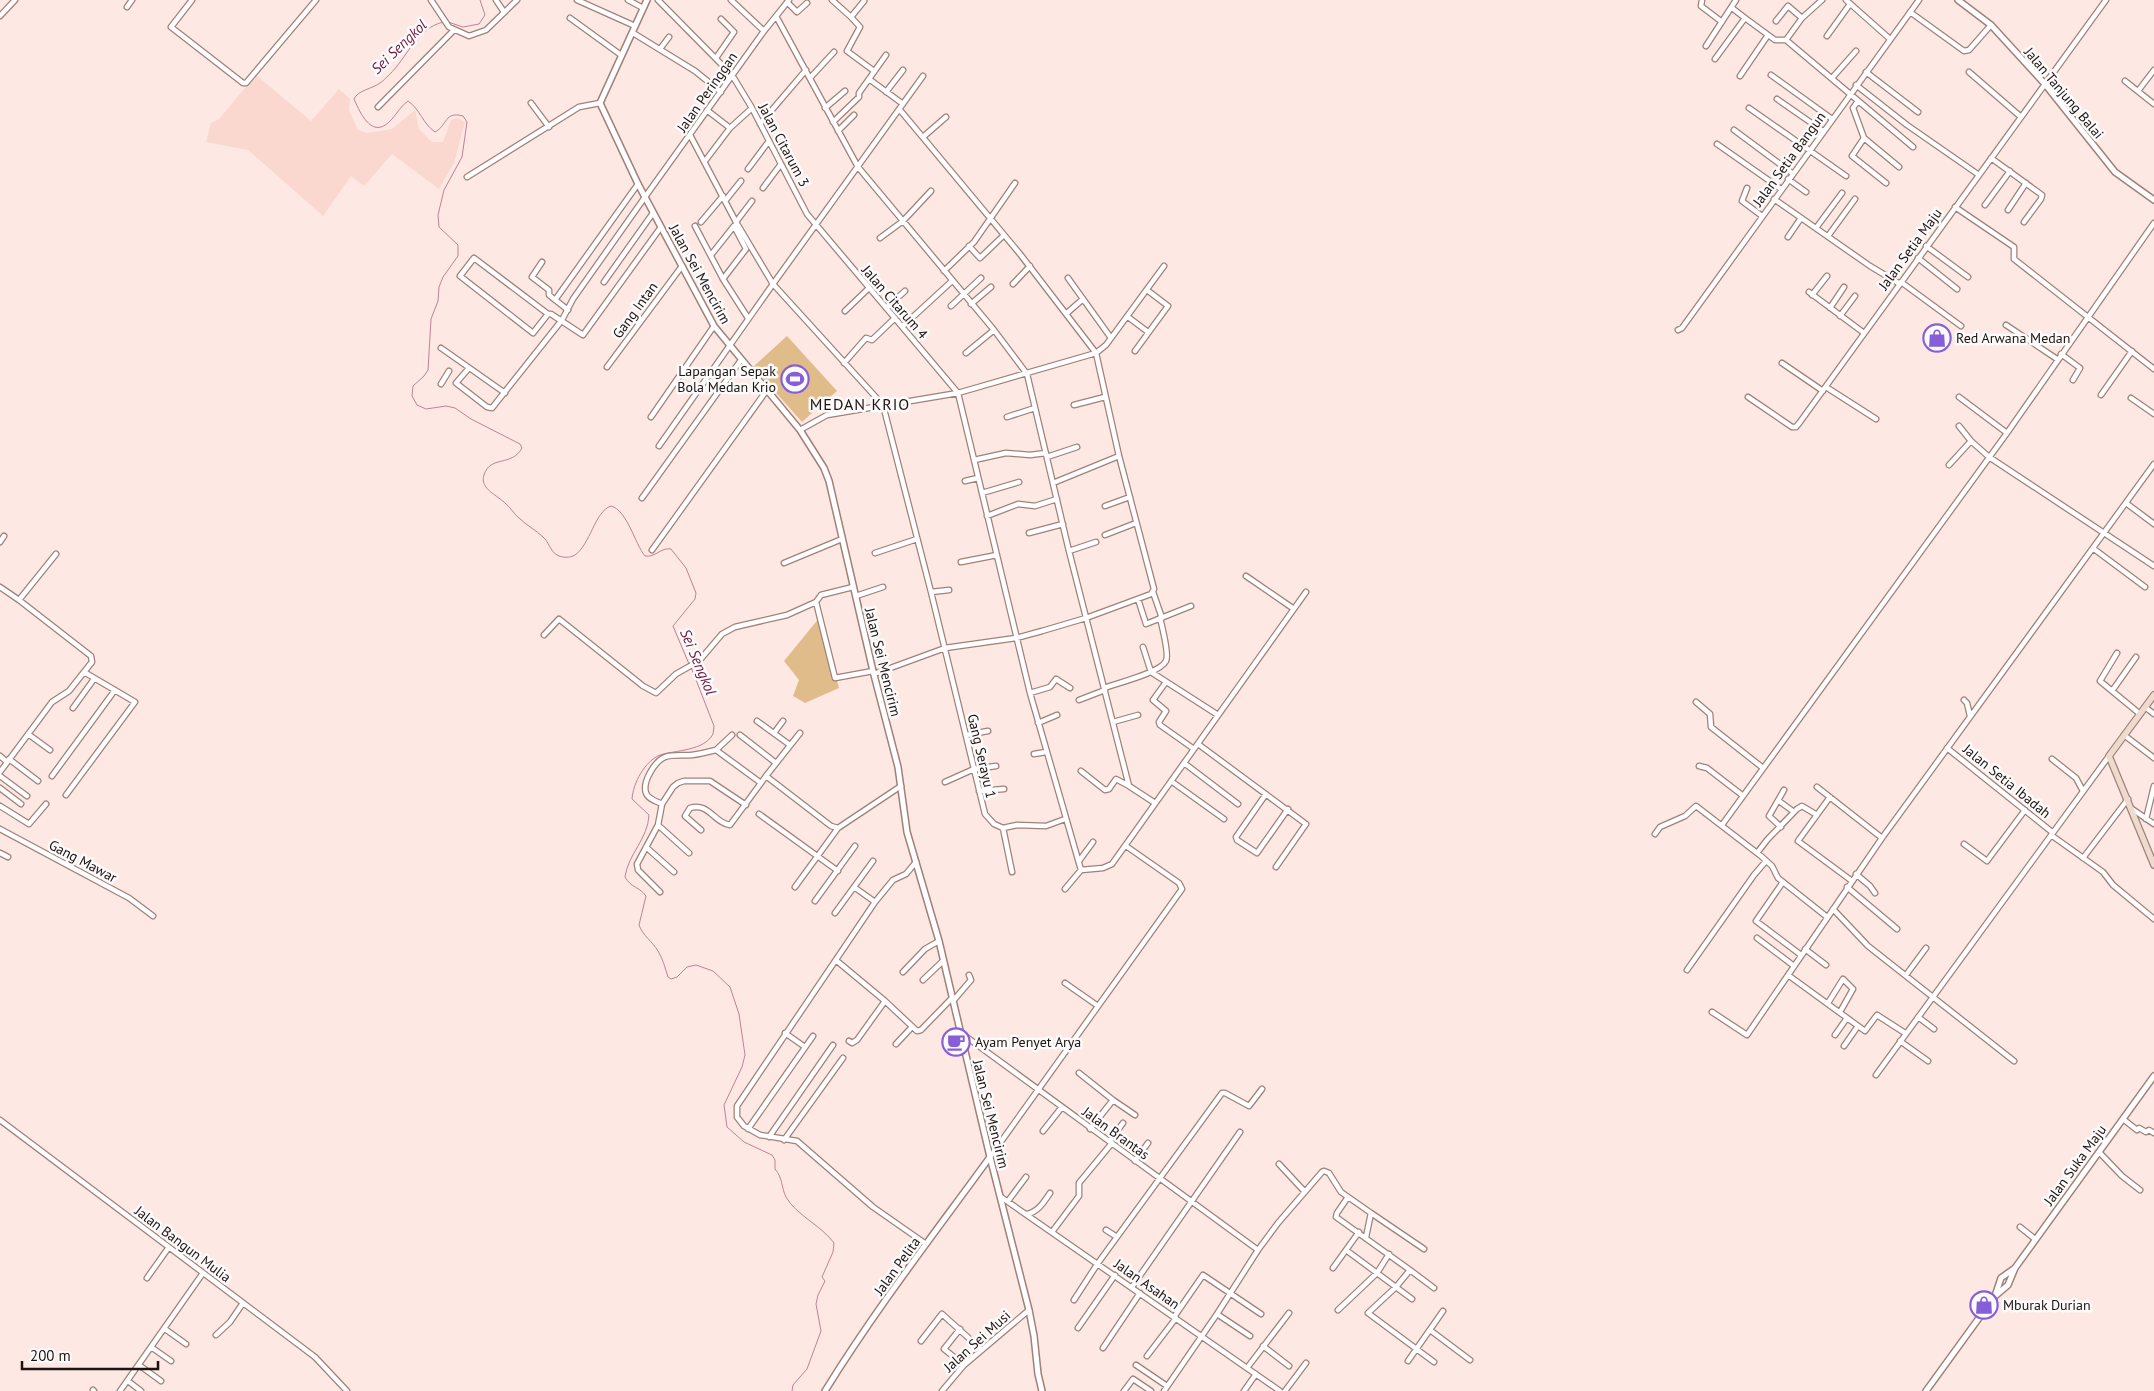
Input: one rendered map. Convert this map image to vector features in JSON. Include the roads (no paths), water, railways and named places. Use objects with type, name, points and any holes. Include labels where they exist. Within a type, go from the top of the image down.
[{"type":"main road","points":[[2154,695],[2109,756],[2154,865]]},
{"type":"street","points":[[0,16],[15,0]]},
{"type":"street","points":[[127,7],[132,0]]},
{"type":"street","points":[[192,0],[171,26],[246,83],[316,0]]},
{"type":"street","points":[[431,0],[447,24],[454,30],[469,36],[486,30],[517,0]]},
{"type":"street","points":[[496,0],[504,12]]},
{"type":"street","points":[[577,0],[635,26]]},
{"type":"street","points":[[628,0],[643,8]]},
{"type":"street","points":[[467,176],[579,108],[600,103],[647,0]]},
{"type":"street","name":"Jalan Citarum 3","points":[[658,0],[732,75],[752,108],[807,214],[816,225]]},
{"type":"street","points":[[832,0],[851,16],[860,27],[847,51],[874,71]]},
{"type":"street","points":[[838,5],[841,0]]},
{"type":"street","points":[[851,16],[864,0]]},
{"type":"street","points":[[1702,0],[1701,6],[1722,22]]},
{"type":"street","points":[[1706,46],[1736,0]]},
{"type":"street","points":[[1786,40],[1802,18],[1822,0]]},
{"type":"street","name":"Jalan Setia Bangun","points":[[1678,330],[1682,328],[1792,173],[1919,0]]},
{"type":"street","name":"Jalan Tanjung Balai","points":[[1958,0],[1991,25],[2044,83],[2115,172],[2154,200]]},
{"type":"street","name":"Jalan Setia Maju","points":[[1748,397],[1794,427],[1800,422],[2106,0]]},
{"type":"street","points":[[734,1],[764,31]]},
{"type":"street","points":[[788,1],[797,12],[807,3]]},
{"type":"street","name":"Jalan Peringgan","points":[[456,383],[490,408],[505,393],[562,320],[573,299],[645,197],[764,31],[788,1]]},
{"type":"street","points":[[1827,36],[1848,2],[1890,39]]},
{"type":"street","points":[[1776,21],[1790,4],[1802,18]]},
{"type":"street","points":[[1732,8],[1775,40],[1786,40],[1913,147]]},
{"type":"street","points":[[1910,12],[1964,51],[1969,50],[1991,25]]},
{"type":"street","points":[[776,16],[858,167],[994,330],[1027,374],[1069,551],[1129,786]]},
{"type":"street","points":[[570,18],[621,55]]},
{"type":"street","points":[[1715,59],[1746,18]]},
{"type":"street","points":[[716,58],[734,32],[721,19]]},
{"type":"street","points":[[378,107],[454,30]]},
{"type":"street","points":[[632,32],[694,71],[721,92]]},
{"type":"street","points":[[1740,76],[1768,35]]},
{"type":"street","points":[[660,49],[670,37]]},
{"type":"street","points":[[810,78],[834,52]]},
{"type":"street","points":[[1832,78],[1856,52]]},
{"type":"street","points":[[833,122],[857,99],[886,55]]},
{"type":"street","points":[[760,124],[806,70]]},
{"type":"street","points":[[886,92],[903,70]]},
{"type":"street","points":[[2138,91],[2154,70]]},
{"type":"street","points":[[1866,72],[1918,112]]},
{"type":"street","points":[[1969,72],[2021,116]]},
{"type":"street","points":[[1771,75],[1832,119]]},
{"type":"street","points":[[659,446],[748,318],[923,76]]},
{"type":"street","points":[[869,79],[903,104]]},
{"type":"street","points":[[2125,81],[2154,104]]},
{"type":"street","points":[[1856,85],[1907,125],[1979,175]]},
{"type":"street","points":[[825,108],[845,91]]},
{"type":"street","points":[[1777,99],[1823,131]]},
{"type":"street","points":[[1858,100],[1853,108],[1864,138],[1899,167]]},
{"type":"street","points":[[531,103],[549,127]]},
{"type":"street","name":"Jalan Sei Mencirim","points":[[600,103],[638,184],[714,326],[800,430],[826,474],[898,768],[907,832],[939,941],[990,1157],[1029,1310],[1042,1391]]},
{"type":"street","points":[[705,161],[730,128],[752,108]]},
{"type":"street","points":[[1749,108],[1846,176]]},
{"type":"street","points":[[900,110],[1030,266],[1096,353],[1119,456],[1161,618],[1165,638],[1166,661],[1151,672],[1079,700]]},
{"type":"street","points":[[708,111],[730,128]]},
{"type":"street","points":[[838,131],[854,115]]},
{"type":"street","points":[[923,137],[946,117]]},
{"type":"street","points":[[1734,130],[1792,173]]},
{"type":"street","points":[[690,135],[736,222],[773,284],[883,405]]},
{"type":"street","points":[[1864,138],[1852,156],[1886,183]]},
{"type":"street","points":[[748,169],[769,142]]},
{"type":"street","points":[[1717,144],[1781,190]]},
{"type":"street","points":[[1991,158],[2042,196],[2024,222]]},
{"type":"street","points":[[763,188],[780,164]]},
{"type":"street","points":[[1985,205],[2010,171]]},
{"type":"street","points":[[1788,179],[1806,192]]},
{"type":"street","points":[[701,222],[740,181]]},
{"type":"street","points":[[944,271],[969,246],[1015,183]]},
{"type":"street","points":[[2008,210],[2026,183]]},
{"type":"street","points":[[555,300],[638,184]]},
{"type":"street","points":[[1747,188],[1742,201],[1762,216]]},
{"type":"street","points":[[880,238],[903,220],[931,191]]},
{"type":"street","points":[[1816,228],[1842,193]]},
{"type":"street","points":[[1774,199],[1961,326]]},
{"type":"street","points":[[1828,236],[1855,199]]},
{"type":"street","points":[[736,222],[752,201]]},
{"type":"street","points":[[1955,207],[2014,247],[2014,259],[2154,369]]},
{"type":"street","points":[[604,282],[653,213]]},
{"type":"street","points":[[1788,237],[1802,218]]},
{"type":"street","points":[[1722,825],[1990,457],[2154,223]]},
{"type":"street","name":"Jalan Citarum 4","points":[[816,225],[958,393]]},
{"type":"street","points":[[694,226],[723,279],[748,318]]},
{"type":"street","points":[[711,255],[734,226],[746,249],[723,279]]},
{"type":"street","points":[[548,314],[533,333],[460,276],[472,258],[474,258],[548,314],[562,320],[581,335],[584,334],[661,227]]},
{"type":"street","points":[[969,246],[980,258],[1004,235]]},
{"type":"street","points":[[1926,246],[1968,276]]},
{"type":"street","points":[[1918,258],[1957,289]]},
{"type":"street","points":[[542,262],[532,276],[549,290],[548,294],[568,310]]},
{"type":"street","name":"Gang Intan","points":[[608,367],[682,266]]},
{"type":"street","points":[[1013,284],[1030,266]]},
{"type":"street","points":[[800,430],[827,416],[958,393],[1096,353],[1103,348],[1128,317],[1164,266]]},
{"type":"street","points":[[1827,276],[1811,294],[1864,333]]},
{"type":"street","points":[[951,306],[981,278]]},
{"type":"street","points":[[1068,278],[1111,338]]},
{"type":"street","points":[[903,326],[952,281]]},
{"type":"street","points":[[971,304],[991,287]]},
{"type":"street","points":[[1830,308],[1844,287]]},
{"type":"street","points":[[846,311],[869,288]]},
{"type":"street","points":[[886,308],[905,290]]},
{"type":"street","points":[[1135,351],[1168,306],[1147,290]]},
{"type":"street","points":[[1840,316],[1855,296]]},
{"type":"street","points":[[1067,313],[1083,299]]},
{"type":"street","points":[[1128,317],[1148,332]]},
{"type":"street","points":[[844,363],[866,338],[872,340],[895,318]]},
{"type":"street","points":[[2006,325],[2057,359]]},
{"type":"street","points":[[651,417],[714,326]]},
{"type":"street","points":[[966,353],[994,330]]},
{"type":"street","points":[[441,348],[505,393]]},
{"type":"street","points":[[2101,395],[2132,351]]},
{"type":"street","points":[[2061,354],[2079,367],[2080,370],[2073,380]]},
{"type":"street","points":[[642,498],[741,360]]},
{"type":"street","points":[[1782,363],[1876,420]]},
{"type":"street","points":[[446,377],[456,383],[469,368]]},
{"type":"street","points":[[441,384],[449,371]]},
{"type":"street","points":[[652,550],[767,390]]},
{"type":"street","points":[[958,393],[1030,693],[1081,870]]},
{"type":"street","points":[[1074,405],[1106,397]]},
{"type":"street","points":[[1958,397],[2007,433]]},
{"type":"street","points":[[2131,398],[2154,414]]},
{"type":"street","name":"Gang Serayu 1","points":[[883,405],[985,814],[994,824],[1003,828]]},
{"type":"street","points":[[1007,417],[1035,408]]},
{"type":"street","points":[[1959,426],[1970,441],[1990,457],[2154,566]]},
{"type":"street","points":[[1949,465],[1970,441]]},
{"type":"street","points":[[974,460],[1000,454],[1046,455],[1077,447]]},
{"type":"street","points":[[1053,483],[1119,456]]},
{"type":"street","points":[[1712,1012],[1747,1035],[1856,874],[2154,464]]},
{"type":"street","points":[[965,481],[978,478]]},
{"type":"street","points":[[982,493],[1019,482]]},
{"type":"street","points":[[1105,506],[1130,497]]},
{"type":"street","points":[[987,516],[1018,504],[1033,506],[1057,500]]},
{"type":"street","points":[[2126,503],[2154,524]]},
{"type":"street","points":[[1105,535],[1136,523]]},
{"type":"street","points":[[1029,533],[1063,524]]},
{"type":"street","points":[[0,542],[4,536]]},
{"type":"street","points":[[784,563],[842,539]]},
{"type":"street","points":[[875,553],[917,539]]},
{"type":"street","points":[[1069,551],[1096,542]]},
{"type":"street","points":[[2094,549],[2145,587]]},
{"type":"street","points":[[19,600],[56,554]]},
{"type":"street","points":[[961,562],[996,554]]},
{"type":"street","points":[[1246,576],[1294,609]]},
{"type":"street","points":[[0,587],[91,656],[92,662],[69,691],[52,702],[0,772]]},
{"type":"street","points":[[544,635],[559,619],[654,693],[658,692],[676,674],[692,666],[722,634],[735,628],[787,615],[816,602],[821,595],[853,587]]},
{"type":"street","points":[[856,596],[883,588]]},
{"type":"street","points":[[931,592],[949,590]]},
{"type":"street","points":[[816,602],[835,678],[873,672],[945,648],[1016,638],[1086,618],[1153,592]]},
{"type":"street","points":[[1065,888],[1081,870],[1108,867],[1126,846],[1154,803],[1184,764],[1306,592]]},
{"type":"street","points":[[1138,599],[1146,624],[1191,606]]},
{"type":"street","points":[[1144,647],[1151,672],[1218,715]]},
{"type":"street","points":[[2117,653],[2100,680],[2140,714]]},
{"type":"street","points":[[2112,691],[2136,657]]},
{"type":"street","points":[[66,795],[135,702],[84,672]]},
{"type":"street","points":[[73,708],[94,678]]},
{"type":"street","points":[[1030,693],[1050,687],[1056,679],[1070,688]]},
{"type":"street","points":[[1166,682],[1153,701],[1166,711],[1159,724],[1196,746],[1304,822],[1306,826],[1276,867]]},
{"type":"street","points":[[52,776],[115,690]]},
{"type":"street","points":[[1964,700],[1967,703],[1970,716]]},
{"type":"street","points":[[1696,702],[1710,714],[1710,725],[1713,730],[1762,768]]},
{"type":"street","points":[[2145,708],[2154,714]]},
{"type":"street","points":[[1038,723],[1057,715]]},
{"type":"street","points":[[1113,722],[1138,715]]},
{"type":"street","points":[[757,721],[790,746]]},
{"type":"street","points":[[774,733],[783,721]]},
{"type":"street","points":[[966,735],[988,731]]},
{"type":"street","points":[[701,830],[685,816],[690,808],[704,808],[725,824],[730,825],[800,733]]},
{"type":"street","points":[[28,734],[50,750]]},
{"type":"street","points":[[662,804],[649,797],[645,792],[646,783],[651,773],[662,759],[667,756],[692,755],[716,750],[732,735]]},
{"type":"street","points":[[740,735],[776,763]]},
{"type":"street","points":[[2124,735],[2154,758]]},
{"type":"street","name":"Jalan Setia Ibadah","points":[[1947,748],[2109,878],[2113,885],[2154,919]]},
{"type":"street","points":[[716,750],[761,783]]},
{"type":"street","points":[[1034,754],[1046,752]]},
{"type":"street","points":[[0,756],[38,781]]},
{"type":"street","points":[[1876,1075],[2109,756]]},
{"type":"street","points":[[2052,759],[2076,778],[2083,791]]},
{"type":"street","points":[[1184,764],[1238,804]]},
{"type":"street","points":[[945,782],[974,769],[996,766]]},
{"type":"street","points":[[1699,766],[1707,768],[1742,795]]},
{"type":"street","points":[[1081,771],[1106,791],[1116,779],[1154,803]]},
{"type":"street","points":[[0,776],[27,796]]},
{"type":"street","points":[[766,776],[831,826],[838,828]]},
{"type":"street","points":[[660,892],[637,867],[658,825],[662,804],[673,787],[678,783],[710,781],[746,806]]},
{"type":"street","points":[[1171,781],[1224,819]]},
{"type":"street","points":[[795,887],[838,828],[901,786]]},
{"type":"street","points":[[2146,819],[2154,786]]},
{"type":"street","points":[[1817,787],[1882,838]]},
{"type":"street","points":[[0,788],[21,804]]},
{"type":"street","points":[[979,791],[1004,789]]},
{"type":"street","points":[[1781,826],[1769,816],[1784,790]]},
{"type":"street","points":[[1266,794],[1236,838],[1237,840],[1257,853],[1288,809]]},
{"type":"street","points":[[1830,797],[1798,839],[1798,843],[1852,880]]},
{"type":"street","points":[[2083,858],[2128,799]]},
{"type":"street","points":[[1779,801],[1794,812]]},
{"type":"street","points":[[0,806],[29,824],[46,804]]},
{"type":"street","points":[[1655,834],[1660,827],[1685,816],[1695,806],[1757,853],[1783,882],[1827,917]]},
{"type":"street","points":[[1757,853],[1766,840],[1802,806],[1817,815]]},
{"type":"street","points":[[2132,809],[2153,822]]},
{"type":"street","points":[[1964,844],[1987,861],[2025,810]]},
{"type":"street","points":[[759,814],[838,871]]},
{"type":"street","points":[[1012,872],[1003,828],[1046,826],[1065,819]]},
{"type":"street","points":[[658,825],[689,853]]},
{"type":"street","name":"Gang Mawar","points":[[0,829],[129,898],[153,916]]},
{"type":"street","points":[[1079,861],[1093,842]]},
{"type":"street","points":[[646,846],[674,872]]},
{"type":"street","points":[[816,901],[855,846]]},
{"type":"street","points":[[990,1157],[1182,888],[1179,883],[1126,846]]},
{"type":"street","points":[[0,852],[8,857]]},
{"type":"street","points":[[835,913],[873,861]]},
{"type":"street","points":[[1687,970],[1754,875],[1766,861]]},
{"type":"street","points":[[916,862],[906,874],[893,880],[875,902],[737,1106],[738,1117],[748,1128],[769,1137],[797,1141],[873,1207],[926,1244]]},
{"type":"street","points":[[1856,874],[1875,893]]},
{"type":"street","points":[[1783,882],[1756,921],[1801,955]]},
{"type":"street","points":[[854,887],[875,902]]},
{"type":"street","points":[[1847,887],[1897,929]]},
{"type":"street","points":[[1833,909],[1868,946],[2014,1060]]},
{"type":"street","points":[[1756,938],[1794,966]]},
{"type":"street","points":[[903,972],[925,949],[939,941]]},
{"type":"street","points":[[1906,976],[1926,948]]},
{"type":"street","points":[[1805,949],[1826,965]]},
{"type":"street","points":[[836,961],[919,1031],[971,980],[969,975]]},
{"type":"street","points":[[923,980],[943,961]]},
{"type":"street","points":[[1788,974],[1865,1031],[1878,1015],[1905,1033]]},
{"type":"street","points":[[1828,1003],[1843,979],[1853,989],[1840,1012]]},
{"type":"street","points":[[1065,983],[1098,1006]]},
{"type":"street","points":[[849,1041],[852,1043],[857,1040],[885,1001]]},
{"type":"street","points":[[1918,1017],[1934,1029]]},
{"type":"street","points":[[1835,1035],[1847,1018]]},
{"type":"street","points":[[1844,1046],[1858,1026]]},
{"type":"street","points":[[896,1044],[912,1027]]},
{"type":"street","points":[[785,1033],[805,1047]]},
{"type":"street","name":"Jalan Brantas","points":[[961,1033],[1258,1250]]},
{"type":"street","points":[[748,1128],[813,1036]]},
{"type":"street","points":[[1900,1041],[1928,1061]]},
{"type":"street","points":[[769,1137],[833,1045]]},
{"type":"street","points":[[784,1140],[844,1058]]},
{"type":"street","points":[[1079,1074],[1135,1115]]},
{"type":"street","name":"Jalan Suka Maju","points":[[1926,1391],[1995,1296],[2008,1285],[2015,1268],[2154,1076]]},
{"type":"street","points":[[1074,1300],[1098,1263],[1222,1093],[1249,1106],[1262,1089]]},
{"type":"street","points":[[1090,1129],[1113,1100]]},
{"type":"street","points":[[1044,1131],[1062,1107]]},
{"type":"street","points":[[2123,1119],[2137,1130],[2140,1128],[2146,1132],[2150,1130],[2154,1133]]},
{"type":"street","name":"Jalan Bangun Mulia","points":[[0,1120],[315,1357],[347,1391]]},
{"type":"street","points":[[1052,1232],[1079,1196],[1079,1183],[1111,1142],[1123,1123]]},
{"type":"street","points":[[1132,1287],[1240,1132]]},
{"type":"street","points":[[1135,1161],[1148,1142]]},
{"type":"street","points":[[2099,1152],[2122,1176],[2140,1190]]},
{"type":"street","name":"Jalan Pelita","points":[[825,1391],[852,1347],[990,1157]]},
{"type":"street","points":[[1279,1164],[1305,1192]]},
{"type":"street","points":[[1136,1365],[1165,1389],[1217,1314],[1258,1250],[1324,1171],[1329,1173],[1339,1189],[1348,1197],[1424,1249]]},
{"type":"street","points":[[1008,1201],[1026,1177]]},
{"type":"street","points":[[1027,1214],[1034,1212],[1042,1205],[1050,1193]]},
{"type":"street","name":"Jalan Asahan","points":[[1001,1197],[1280,1391]]},
{"type":"street","points":[[1348,1197],[1336,1216],[1434,1288]]},
{"type":"street","points":[[1366,1237],[1372,1213]]},
{"type":"street","points":[[2020,1227],[2036,1239]]},
{"type":"street","points":[[1106,1230],[1117,1237]]},
{"type":"street","points":[[1333,1268],[1358,1232]]},
{"type":"street","points":[[147,1278],[168,1247]]},
{"type":"street","points":[[1346,1250],[1412,1300]]},
{"type":"street","points":[[1338,1310],[1377,1274],[1389,1254]]},
{"type":"street","name":"Jalan Suka Maju","points":[[1995,1296],[2001,1278],[2015,1268]]},
{"type":"street","points":[[1410,1270],[1396,1287],[1368,1313],[1434,1362]]},
{"type":"street","points":[[120,1391],[204,1273]]},
{"type":"street","points":[[1078,1328],[1115,1275]]},
{"type":"street","points":[[1147,1356],[1203,1276],[1261,1314]]},
{"type":"street","points":[[1103,1348],[1140,1293]]},
{"type":"street","points":[[216,1335],[230,1322],[243,1303]]},
{"type":"street","name":"Jalan Sei Musi","points":[[942,1391],[964,1365],[1029,1310]]},
{"type":"street","points":[[1408,1361],[1443,1311]]},
{"type":"street","points":[[1247,1368],[1289,1313]]},
{"type":"street","points":[[921,1341],[942,1314],[982,1350]]},
{"type":"street","points":[[1217,1314],[1250,1336]]},
{"type":"street","points":[[165,1329],[186,1344]]},
{"type":"street","points":[[960,1329],[944,1349],[964,1365]]},
{"type":"street","points":[[1430,1330],[1470,1360]]},
{"type":"street","points":[[1263,1346],[1289,1366]]},
{"type":"street","points":[[151,1347],[171,1361]]},
{"type":"street","points":[[1286,1391],[1306,1362]]},
{"type":"street","points":[[139,1365],[161,1380]]},
{"type":"street","points":[[1244,1391],[1256,1374]]},
{"type":"street","points":[[1124,1391],[1133,1379],[1151,1391]]},
{"type":"street","points":[[128,1381],[142,1391]]},
{"type":"waterway","name":"Sei Sengkol","points":[[448,22],[463,27],[479,24],[485,15],[480,0]]},
{"type":"waterway","name":"Sei Sengkol","points":[[444,22],[435,25],[419,36],[386,78],[354,99],[364,118],[373,127],[385,125],[408,101],[435,132],[452,115],[463,116],[467,122],[462,157],[444,190],[438,215],[439,227],[458,245],[458,256],[443,277],[439,287],[438,301],[431,319],[428,370],[413,386],[412,396],[417,405],[426,409],[446,406],[455,408],[471,419],[520,444],[522,448],[518,454],[491,465],[487,469],[484,475],[484,484],[490,492],[503,501],[522,521],[543,537],[557,555],[561,557],[575,555],[585,544],[601,514],[611,506],[622,514],[645,556],[671,549],[686,568],[696,593],[695,599],[673,626],[689,664]]},
{"type":"waterway","name":"Sei Sengkol","points":[[691,667],[714,726],[713,734],[709,740],[696,747],[660,755],[649,762],[641,773],[632,799],[649,815],[648,824],[630,861],[625,877],[646,896],[639,925],[660,954],[668,977],[671,979],[677,977],[687,967],[696,965],[713,971],[730,987],[739,1014],[745,1055],[742,1067],[724,1105],[727,1127],[744,1142],[772,1155],[775,1160],[775,1169],[790,1203],[834,1243],[833,1252],[822,1277],[825,1281],[816,1304],[821,1331],[807,1369],[793,1385],[792,1391]]},
{"type":"place","name":"Red Arwana Medan","points":[[1937,338]]},
{"type":"place","name":"Lapangan Sepak Bola Medan Krio","points":[[795,379]]},
{"type":"place","name":"Ayam Penyet Arya","points":[[956,1042]]},
{"type":"place","name":"Mburak Durian","points":[[1984,1305]]},
{"type":"district","name":"MEDAN KRIO","points":[[860,404]]}]
